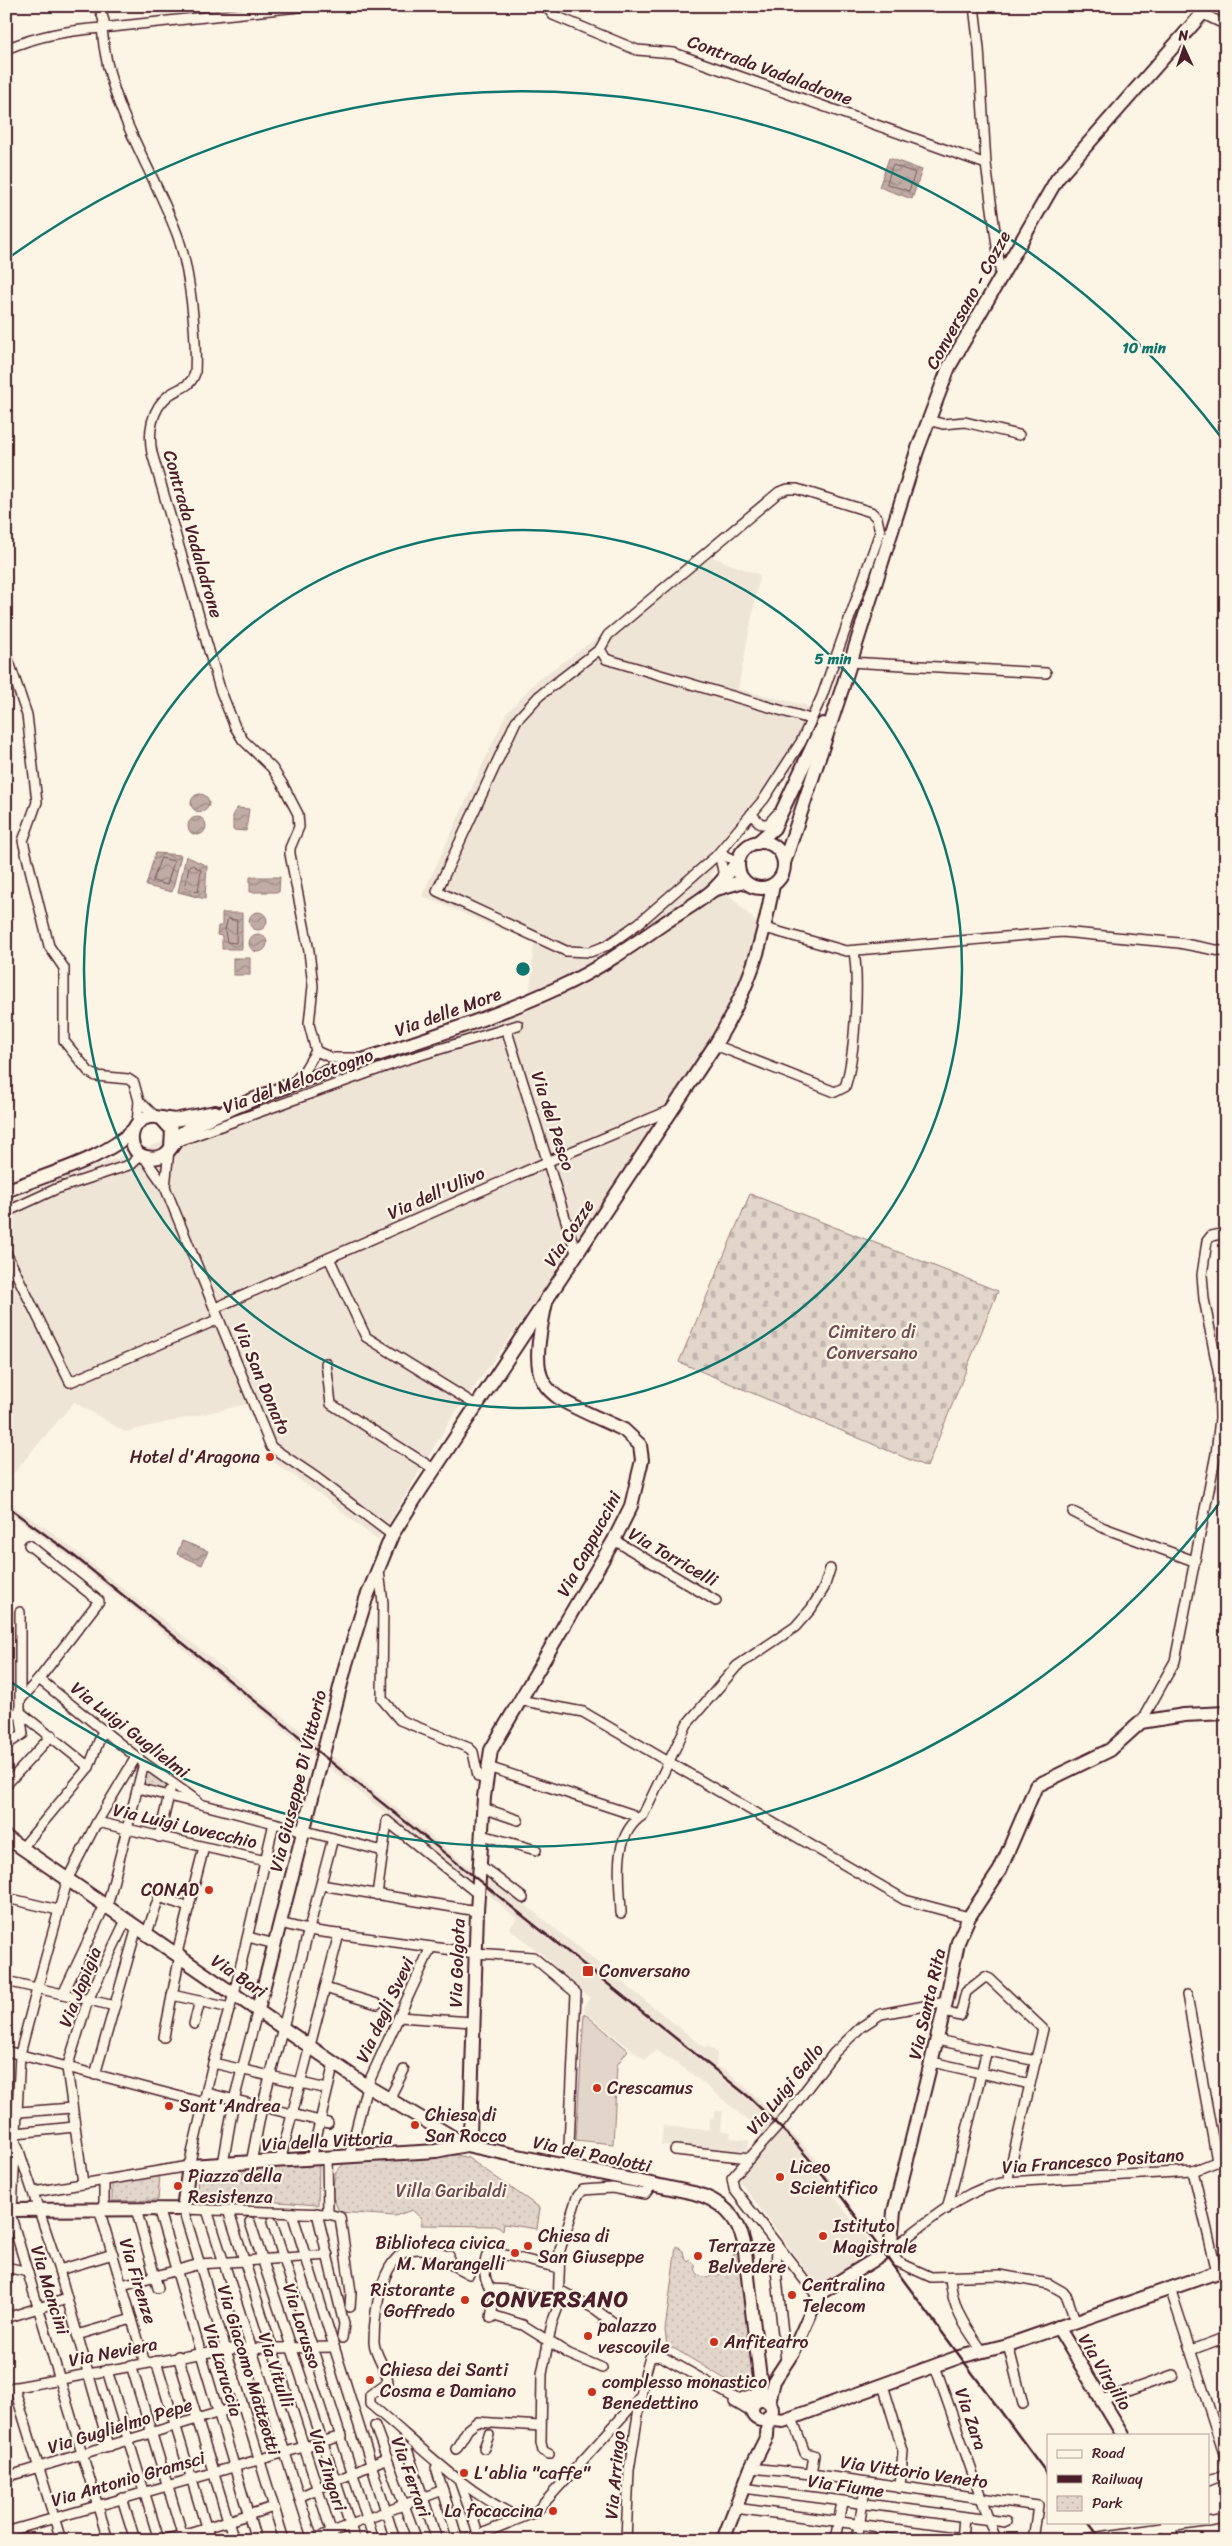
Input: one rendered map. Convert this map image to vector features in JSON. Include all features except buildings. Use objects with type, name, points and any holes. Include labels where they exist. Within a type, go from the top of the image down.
[{"type":"street","name":"Contrada Vadaladrone","points":[[99,6],[104,21],[102,28],[104,51],[114,95],[177,234],[188,280],[195,373],[192,382],[170,395],[159,405],[151,425],[152,453],[220,689],[235,727],[243,740],[272,768],[298,814],[299,827],[290,848],[290,854],[309,950],[313,986],[309,1024],[316,1051]]},
{"type":"street","points":[[6,49],[29,39],[60,31],[308,6]]},
{"type":"street","name":"Contrada Vadaladrone","points":[[546,6],[553,15],[638,50],[674,53],[986,164]]},
{"type":"street","points":[[974,6],[979,48],[986,164],[1001,276]]},
{"type":"street","points":[[1206,10],[1226,24]]},
{"type":"street","name":"Conversano - Cozze","points":[[849,662],[928,420],[949,367],[1057,178],[1206,10]]},
{"type":"street","points":[[928,420],[942,424],[965,422],[1019,435]]},
{"type":"street","points":[[797,489],[871,512],[877,518],[880,532],[822,696],[801,742],[764,799],[718,853],[640,923],[608,945],[590,952],[566,951],[437,891],[516,721],[539,696],[600,649],[608,635],[779,492],[797,489]]},
{"type":"street","points":[[600,649],[606,659],[810,719]]},
{"type":"street","points":[[6,654],[27,715],[37,802],[24,841],[49,946],[64,968],[64,1041],[90,1072],[96,1076],[128,1079],[134,1083],[139,1101],[132,1140],[140,1153]]},
{"type":"street","points":[[849,662],[1046,673]]},
{"type":"street","points":[[713,890],[738,862],[744,849],[757,842],[774,828],[812,750],[849,662]]},
{"type":"street","points":[[757,888],[773,885],[782,876],[784,863],[843,686],[849,662]]},
{"type":"street","points":[[751,814],[761,824],[768,824],[774,820],[801,765],[812,750]]},
{"type":"street","points":[[757,842],[765,843],[778,849],[784,863]]},
{"type":"street","points":[[718,853],[738,862]]},
{"type":"street","points":[[718,853],[724,876]]},
{"type":"street","points":[[738,862],[738,869],[744,881],[757,888],[768,914]]},
{"type":"street","points":[[713,890],[744,881]]},
{"type":"street","name":"Via Cozze","points":[[379,1563],[392,1535],[434,1469],[733,1015],[753,972],[765,928],[773,885]]},
{"type":"street","name":"Via delle More","points":[[232,1108],[509,1008],[561,986],[626,950],[713,890]]},
{"type":"street","points":[[765,928],[846,951],[1062,932],[1179,943],[1226,952]]},
{"type":"street","points":[[715,1045],[835,1092],[845,1087],[852,1060],[856,969],[854,951]]},
{"type":"street","name":"Via del Melocotogno","points":[[172,1146],[401,1061],[518,1025]]},
{"type":"street","name":"Via del Pesco","points":[[506,1028],[549,1161],[576,1253]]},
{"type":"street","points":[[288,1088],[304,1071],[316,1051],[332,1058],[370,1058]]},
{"type":"street","points":[[139,1101],[172,1130],[172,1146],[165,1187]]},
{"type":"street","points":[[106,1151],[140,1153],[155,1158],[164,1155],[182,1133],[232,1108]]},
{"type":"street","points":[[6,1191],[106,1151],[121,1142],[135,1126],[146,1118],[158,1117],[174,1120],[232,1108]]},
{"type":"street","name":"Via dell'Ulivo","points":[[215,1308],[549,1161],[672,1110]]},
{"type":"street","points":[[6,1212],[56,1189],[132,1164],[140,1153]]},
{"type":"street","name":"Via San Donato","points":[[140,1153],[165,1187],[271,1447],[317,1478],[392,1535]]},
{"type":"street","points":[[1141,1722],[1175,1661],[1216,1454],[1220,1418],[1219,1376],[1204,1299],[1203,1263],[1207,1241],[1211,1236],[1226,1232]]},
{"type":"street","points":[[6,1253],[70,1382],[219,1319]]},
{"type":"street","points":[[329,1258],[366,1337],[476,1405]]},
{"type":"street","name":"Via Cappuccini","points":[[487,1781],[490,1750],[614,1540],[636,1494],[642,1460],[640,1445],[624,1430],[556,1398],[546,1387],[539,1374],[537,1362],[538,1336],[547,1298]]},
{"type":"street","points":[[326,1363],[331,1404],[434,1469]]},
{"type":"street","points":[[1073,1512],[1104,1528],[1194,1561]]},
{"type":"street","name":"Via Torricelli","points":[[614,1540],[716,1601]]},
{"type":"street","points":[[22,1698],[39,1680],[99,1601],[29,1546]]},
{"type":"street","points":[[379,1563],[383,1604],[382,1698],[400,1720],[469,1748],[473,1752],[478,1776],[487,1781]]},
{"type":"street","name":"Via Giuseppe Di Vittorio","points":[[258,2009],[305,1831],[346,1664],[379,1563]]},
{"type":"street","points":[[620,1912],[620,1847],[637,1819],[643,1815],[688,1724],[736,1666],[794,1627],[811,1608],[824,1588],[830,1569]]},
{"type":"street","points":[[6,1745],[23,1734],[20,1712],[22,1698],[20,1612]]},
{"type":"street","name":"Via Luigi Guglielmi","points":[[39,1680],[136,1757],[202,1805]]},
{"type":"street","points":[[519,1700],[583,1712],[669,1764],[905,1900],[969,1917]]},
{"type":"street","points":[[6,1717],[20,1712]]},
{"type":"street","points":[[20,1712],[52,1735],[90,1767]]},
{"type":"street","points":[[1141,1722],[1177,1716],[1226,1713]]},
{"type":"street","name":"Via Santa Rita","points":[[890,2250],[894,2212],[932,2062],[958,1942],[969,1917],[1000,1870],[1036,1786],[1110,1750],[1141,1722]]},
{"type":"street","points":[[22,1848],[90,1767],[103,1730]]},
{"type":"street","points":[[6,1785],[52,1735]]},
{"type":"street","points":[[136,1757],[97,1822],[68,1878],[58,1910],[20,2054],[16,2137],[9,2210],[136,2209],[183,2205],[207,2210],[228,2210],[248,2217],[271,2218],[292,2212],[328,2214],[340,2217],[351,2292],[350,2306]]},
{"type":"street","points":[[63,1994],[106,1906],[144,1763]]},
{"type":"street","points":[[488,1767],[631,1814],[637,1819]]},
{"type":"street","name":"Via Golgota","points":[[461,2142],[470,2136],[476,1911],[483,1808],[487,1781]]},
{"type":"street","points":[[159,1837],[172,1783]]},
{"type":"street","points":[[138,1788],[383,1851]]},
{"type":"street","points":[[483,1808],[518,1820]]},
{"type":"street","points":[[377,1895],[387,1821],[478,1894]]},
{"type":"street","name":"Via Luigi Lovecchio","points":[[97,1822],[266,1860]]},
{"type":"street","points":[[183,2205],[188,2169],[213,2063],[234,1994],[274,1823]]},
{"type":"street","points":[[482,1835],[536,1850]]},
{"type":"street","name":"Via Bari","points":[[6,1837],[367,2086],[461,2142]]},
{"type":"street","points":[[251,2163],[262,2107],[333,1838]]},
{"type":"street","points":[[164,2037],[180,1956],[178,1949],[204,1847]]},
{"type":"street","points":[[480,1865],[523,1898]]},
{"type":"street","points":[[321,1885],[476,1911]]},
{"type":"street","points":[[95,2075],[137,1927],[159,1897],[189,1907]]},
{"type":"street","points":[[7,1898],[58,1910]]},
{"type":"street","points":[[280,1923],[308,1930],[475,1953],[533,1957],[576,1993],[568,2166]]},
{"type":"street","name":"Via Japigia","points":[[67,2068],[88,2000],[137,1927]]},
{"type":"street","points":[[280,2161],[339,1934]]},
{"type":"street","points":[[248,1937],[275,1944]]},
{"type":"street","name":"Via degli Svevi","points":[[349,2157],[367,2086],[432,1947]]},
{"type":"street","name":"Via Luigi Gallo","points":[[777,2248],[732,2185],[735,2174],[779,2125],[834,2053],[870,2019],[890,2012],[945,2007],[960,2016],[966,1992],[985,1977],[990,1979],[1043,2029],[1036,2061]]},
{"type":"street","points":[[6,1980],[37,1989],[115,2006]]},
{"type":"street","points":[[326,1988],[377,2004]]},
{"type":"street","points":[[1187,1994],[1221,2160]]},
{"type":"street","points":[[172,1996],[230,2008]]},
{"type":"street","points":[[194,2024],[200,2002]]},
{"type":"street","points":[[223,2164],[234,2100],[258,2009]]},
{"type":"street","points":[[399,2017],[472,2022]]},
{"type":"street","points":[[937,2040],[1036,2061],[1007,2182]]},
{"type":"street","points":[[947,2209],[987,2050]]},
{"type":"street","points":[[6,2051],[204,2103]]},
{"type":"street","points":[[932,2062],[1030,2084]]},
{"type":"street","points":[[213,2063],[327,2089]]},
{"type":"street","points":[[311,2159],[324,2122],[327,2089],[334,2063]]},
{"type":"street","points":[[67,2068],[83,2183]]},
{"type":"street","points":[[389,2099],[404,2070]]},
{"type":"street","points":[[206,2093],[324,2122]]},
{"type":"street","points":[[6,2113],[72,2108]]},
{"type":"street","points":[[16,2137],[74,2127]]},
{"type":"street","points":[[16,2137],[41,2210],[77,2334],[86,2374],[109,2446]]},
{"type":"street","name":"Via dei Paolotti","points":[[461,2142],[708,2196],[720,2204],[740,2227],[744,2243],[760,2383]]},
{"type":"street","name":"Via della Vittoria","points":[[188,2169],[223,2164],[436,2151],[461,2142]]},
{"type":"street","points":[[675,2150],[750,2158]]},
{"type":"street","points":[[327,2158],[328,2214]]},
{"type":"street","name":"Via Francesco Positano","points":[[890,2250],[947,2209],[978,2190],[1007,2182],[1193,2171],[1221,2160]]},
{"type":"street","points":[[34,2192],[83,2183],[188,2169]]},
{"type":"street","points":[[725,2393],[762,2410],[775,2420],[783,2421],[959,2357],[1008,2345],[1221,2270],[1193,2171]]},
{"type":"street","name":"Via Firenze","points":[[104,2181],[102,2209],[113,2254],[145,2363]]},
{"type":"street","points":[[549,2454],[543,2451],[540,2426],[542,2374],[558,2304],[560,2250],[577,2197],[583,2190],[612,2188],[645,2194],[652,2185]]},
{"type":"street","name":"Via Giacomo Matteotti","points":[[183,2205],[284,2540]]},
{"type":"street","name":"Via Laruccia","points":[[158,2208],[256,2540]]},
{"type":"street","points":[[136,2209],[158,2288]]},
{"type":"street","name":"Via Mancini","points":[[9,2210],[108,2540]]},
{"type":"street","name":"Via Vitulli","points":[[207,2210],[312,2540]]},
{"type":"street","name":"Via Zingari","points":[[228,2210],[332,2536]]},
{"type":"street","points":[[292,2212],[395,2540]]},
{"type":"street","points":[[317,2213],[344,2324],[342,2338]]},
{"type":"street","name":"Via Lorusso","points":[[248,2217],[355,2540]]},
{"type":"street","points":[[271,2218],[374,2540]]},
{"type":"street","points":[[777,2248],[817,2296]]},
{"type":"street","points":[[777,2248],[776,2269],[786,2361]]},
{"type":"street","points":[[486,2274],[461,2272],[460,2268],[448,2263],[449,2256],[421,2249],[413,2250],[392,2263],[382,2286],[374,2343],[388,2382],[370,2395],[370,2404],[460,2483],[493,2506],[520,2518]]},
{"type":"street","points":[[762,2410],[774,2381],[801,2337],[817,2296],[826,2288],[890,2250],[898,2262],[931,2277],[950,2278],[1000,2275],[1049,2284],[1063,2292],[1067,2297],[1075,2320]]},
{"type":"street","points":[[559,2268],[489,2251],[487,2254],[486,2283],[495,2294],[492,2317],[522,2326],[548,2342],[602,2368]]},
{"type":"street","points":[[59,2270],[113,2254]]},
{"type":"street","points":[[122,2285],[200,2264],[328,2255]]},
{"type":"street","points":[[6,2267],[28,2272]]},
{"type":"street","points":[[950,2278],[952,2296],[960,2319],[983,2352]]},
{"type":"street","points":[[1170,2288],[1226,2460]]},
{"type":"street","points":[[490,2289],[509,2290],[558,2304]]},
{"type":"street","points":[[559,2290],[595,2309],[605,2322],[616,2324]]},
{"type":"street","points":[[6,2318],[67,2299]]},
{"type":"street","points":[[77,2334],[132,2320]]},
{"type":"street","name":"Via Virgilio","points":[[1058,2327],[1122,2434]]},
{"type":"street","points":[[1191,2350],[1226,2338]]},
{"type":"street","points":[[1008,2345],[1023,2404]]},
{"type":"street","name":"Via Neviera","points":[[10,2388],[178,2356],[226,2349],[334,2347]]},
{"type":"street","points":[[178,2356],[234,2540]]},
{"type":"street","name":"Via Arringo","points":[[626,2540],[629,2470],[644,2379],[650,2357],[661,2356],[725,2393]]},
{"type":"street","points":[[156,2361],[210,2540]]},
{"type":"street","points":[[131,2365],[184,2537]]},
{"type":"street","name":"Via Zara","points":[[935,2366],[996,2540]]},
{"type":"street","points":[[107,2370],[159,2540]]},
{"type":"street","points":[[1102,2400],[1173,2375]]},
{"type":"street","points":[[735,2398],[750,2397],[755,2393],[760,2383]]},
{"type":"street","points":[[723,2540],[761,2447],[763,2434],[760,2383]]},
{"type":"street","points":[[883,2385],[903,2451],[900,2487]]},
{"type":"street","points":[[10,2388],[39,2467],[61,2540]]},
{"type":"street","points":[[725,2393],[762,2410]]},
{"type":"street","points":[[466,2540],[479,2537],[536,2512],[577,2469],[641,2396]]},
{"type":"street","name":"Via Guglielmo Pepe","points":[[6,2477],[243,2406]]},
{"type":"street","points":[[792,2418],[805,2453],[814,2455],[811,2474]]},
{"type":"street","points":[[456,2449],[468,2429],[477,2422],[540,2426]]},
{"type":"street","name":"Via Ferrari","points":[[375,2426],[417,2540]]},
{"type":"street","points":[[484,2448],[489,2435]]},
{"type":"street","name":"Via Antonio Gramsci","points":[[6,2532],[234,2465],[342,2436]]},
{"type":"street","points":[[407,2449],[437,2540]]},
{"type":"street","points":[[299,2497],[387,2458]]},
{"type":"street","points":[[436,2468],[458,2540]]},
{"type":"street","name":"Via Vittorio Veneto","points":[[751,2468],[811,2474],[1038,2506],[1033,2540]]},
{"type":"street","points":[[1210,2480],[1226,2474]]},
{"type":"street","points":[[857,2540],[866,2482]]},
{"type":"street","points":[[460,2483],[479,2537]]},
{"type":"street","name":"Via Fiume","points":[[743,2488],[1006,2522]]},
{"type":"street","points":[[312,2540],[332,2536],[350,2526],[442,2490]]},
{"type":"street","points":[[122,2498],[135,2540]]},
{"type":"street","points":[[835,2540],[842,2502]]},
{"type":"street","points":[[165,2540],[184,2537],[206,2527],[274,2507]]},
{"type":"street","points":[[735,2508],[838,2520],[978,2540]]},
{"type":"street","points":[[962,2539],[964,2517]]},
{"type":"street","points":[[1210,2522],[1226,2518]]},
{"type":"street","points":[[1078,2540],[1100,2536],[1170,2530],[1196,2524]]},
{"type":"street","points":[[880,2540],[882,2527]]},
{"type":"shaded area","points":[[712,557],[760,575],[738,689],[805,705],[820,716],[791,771],[710,875],[759,925],[751,952],[729,1008],[653,1130],[569,1255],[449,1422],[378,1541],[321,1495],[272,1461],[248,1404],[125,1432],[74,1402],[6,1482],[6,1203],[32,1189],[496,1021],[530,990],[534,943],[422,896],[506,714],[536,681]]},
{"type":"shaded area","points":[[6,1501],[50,1531],[175,1629],[485,1880],[486,1876],[504,1888],[705,2048],[708,2046],[717,2053],[716,2067],[725,2069],[781,2119],[779,2121],[821,2163],[813,2169],[876,2250],[817,2285],[739,2180],[739,2175],[779,2134],[771,2128],[765,2135],[691,2073],[656,2050],[645,2060],[585,2012],[584,2006],[590,1998],[558,1971],[552,1963],[509,1928],[517,1919],[486,1892],[485,1889],[464,1877],[71,1558],[6,1511]]},
{"type":"shaded area","points":[[715,2111],[723,2111],[721,2131],[731,2132],[730,2138],[749,2140],[748,2151],[661,2145],[663,2126],[708,2130],[710,2118],[713,2118]]},
{"type":"green space","name":"Cimitero di Conversano","points":[[750,1194],[998,1291],[927,1467],[679,1362]]},
{"type":"green space","points":[[146,1769],[169,1785],[166,1792],[143,1785]]},
{"type":"green space","name":"Crescamus","points":[[584,2013],[628,2050],[617,2065],[613,2144],[576,2140]]},
{"type":"green space","name":"Villa Garibaldi","points":[[457,2155],[468,2158],[540,2208],[537,2229],[504,2224],[503,2230],[498,2226],[421,2225],[421,2218],[412,2210],[395,2216],[339,2212],[333,2197],[333,2185],[336,2171],[345,2163]]},
{"type":"green space","points":[[319,2165],[318,2205],[197,2196],[198,2171]]},
{"type":"green space","points":[[160,2175],[158,2200],[112,2201],[112,2183]]},
{"type":"green space","points":[[676,2246],[683,2251],[684,2257],[688,2262],[691,2260],[695,2264],[698,2274],[706,2277],[727,2273],[728,2265],[732,2265],[735,2260],[733,2254],[740,2254],[755,2383],[752,2387],[747,2384],[740,2388],[675,2349],[667,2347],[665,2330]]},
{"type":"water","points":[[889,158],[922,170],[912,199],[879,187]]},
{"type":"water","points":[[200,794],[206,797],[209,803],[206,809],[200,812],[194,809],[191,803],[194,797]]},
{"type":"water","points":[[237,808],[249,809],[246,831],[233,830],[233,816]]},
{"type":"water","points":[[197,817],[203,820],[206,826],[203,832],[197,835],[191,832],[188,826],[191,820]]},
{"type":"water","points":[[155,853],[181,855],[172,892],[146,886]]},
{"type":"water","points":[[186,856],[207,866],[205,899],[178,892]]},
{"type":"water","points":[[250,877],[280,877],[279,892],[250,892]]},
{"type":"water","points":[[258,912],[264,915],[267,921],[264,927],[258,930],[252,927],[249,921],[252,915]]},
{"type":"water","points":[[222,913],[242,913],[242,949],[222,949],[222,936],[217,935],[218,926],[222,926]]},
{"type":"water","points":[[258,934],[266,939],[267,943],[262,951],[258,952],[250,947],[249,943],[254,935]]},
{"type":"water","points":[[233,958],[250,958],[250,975],[233,975]]},
{"type":"water","points":[[182,1541],[208,1551],[202,1565],[177,1554]]},
{"type":"railway","points":[[6,1506],[69,1552],[749,2097],[790,2137],[841,2196],[1047,2474]]},
{"type":"railway","points":[[1090,2524],[1102,2540]]},
{"type":"place","name":"Hotel d'Aragona","points":[[270,1457]]},
{"type":"place","name":"CONAD","points":[[209,1890]]},
{"type":"place","name":"Conversano","points":[[588,1971]]},
{"type":"place","name":"Crescamus","points":[[597,2088]]},
{"type":"place","name":"Sant'Andrea","points":[[169,2106]]},
{"type":"place","name":"Chiesa di San Rocco","points":[[415,2125]]},
{"type":"place","name":"Liceo Scientifico","points":[[780,2177]]},
{"type":"place","name":"Piazza della Resistenza","points":[[178,2186]]},
{"type":"place","name":"Istituto Magistrale","points":[[823,2236]]},
{"type":"place","name":"Chiesa di San Giuseppe","points":[[528,2246]]},
{"type":"place","name":"Biblioteca civica M. Marangelli","points":[[515,2253]]},
{"type":"place","name":"Terrazze Belvedere","points":[[698,2256]]},
{"type":"place","name":"Centralina Telecom","points":[[792,2295]]},
{"type":"place","name":"Ristorante Goffredo","points":[[465,2300]]},
{"type":"place","name":"palazzo vescovile","points":[[588,2336]]},
{"type":"place","name":"Anfiteatro","points":[[714,2342]]},
{"type":"place","name":"Chiesa dei Santi Cosma e Damiano","points":[[370,2380]]},
{"type":"place","name":"complesso monastico Benedettino","points":[[592,2392]]},
{"type":"place","name":"L'ablia \"caffe\"","points":[[464,2473]]},
{"type":"place","name":"La focaccina","points":[[553,2511]]},
{"type":"district","name":"CONVERSANO","points":[[555,2299]]}]
